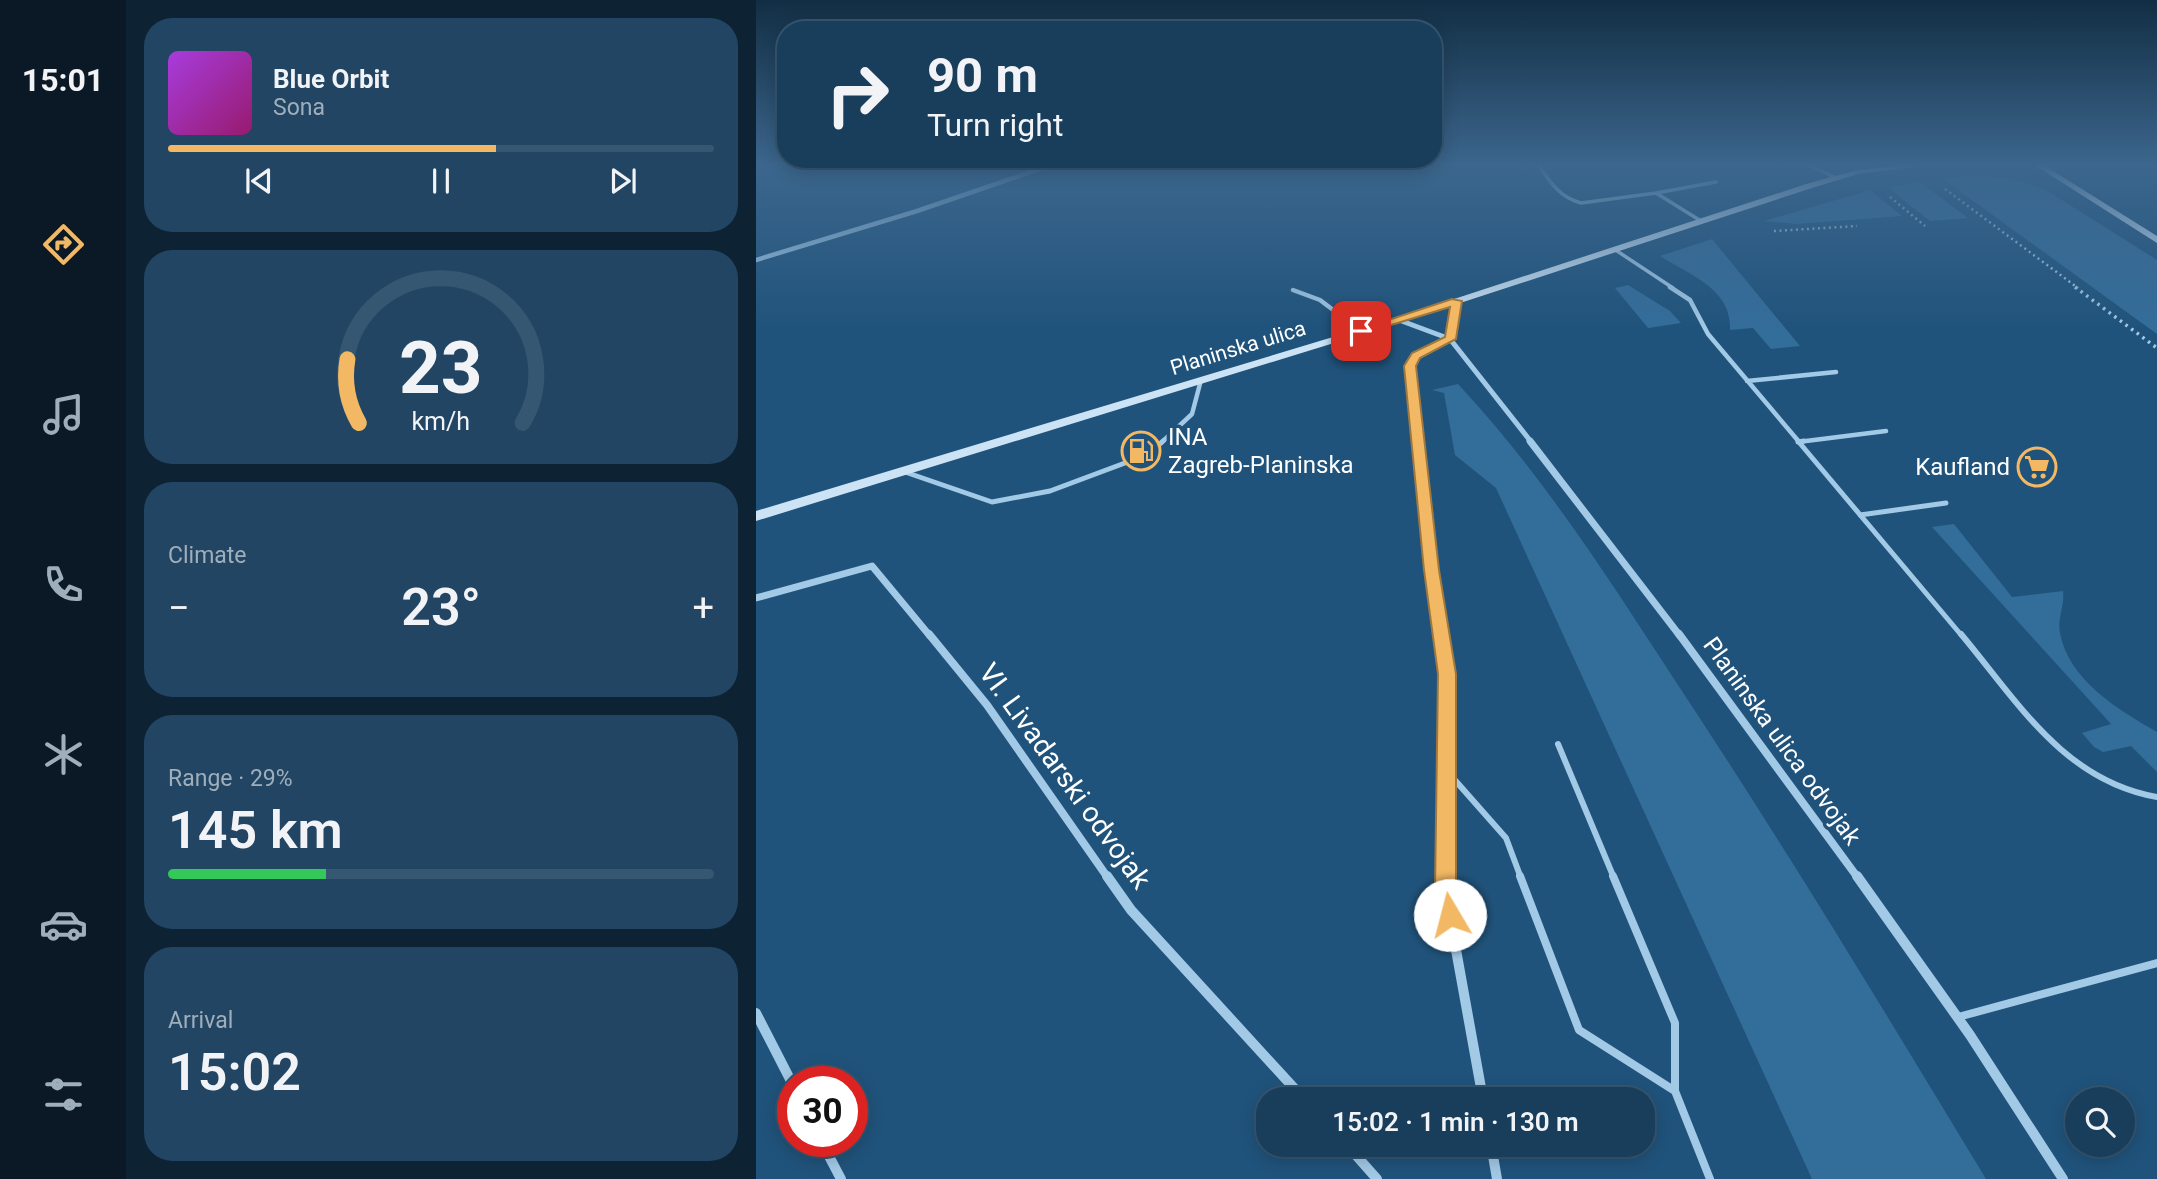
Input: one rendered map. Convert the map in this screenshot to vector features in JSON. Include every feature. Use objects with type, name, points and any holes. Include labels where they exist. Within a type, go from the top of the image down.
[{"type":"street","points":[[756,260],[891,219]]},
{"type":"street","name":"Planinska ulica","points":[[756,516],[1399,320],[1707,219]]},
{"type":"street","points":[[2124,219],[2157,240]]},
{"type":"street","points":[[1450,339],[1456,301]]},
{"type":"street","points":[[1399,320],[1450,339]]},
{"type":"street","points":[[1450,339],[1416,355],[1410,366],[1432,570],[1447,674],[1446,889],[1481,1087]]},
{"type":"street","name":"Planinska ulica odvojak","points":[[1450,339],[1628,564],[1745,721],[1958,1017],[2063,1179]]},
{"type":"street","name":"VI. Livadarski odvojak","points":[[756,598],[873,566],[987,705],[1131,910],[1293,1087]]},
{"type":"street","points":[[756,1013],[783,1066]]},
{"type":"street","points":[[829,1157],[841,1179]]},
{"type":"street","points":[[1358,1157],[1377,1179]]},
{"type":"street","points":[[1493,1157],[1497,1179]]},
{"type":"lane","points":[[1614,249],[1690,300],[1708,334],[2057,749],[2087,774],[2136,794],[2157,797]]},
{"type":"lane","points":[[1293,290],[1320,300],[1361,331]]},
{"type":"lane","points":[[1747,381],[1836,372]]},
{"type":"lane","points":[[902,471],[992,502],[1050,491],[1149,454],[1192,414],[1201,380]]},
{"type":"lane","points":[[1798,442],[1886,431]]},
{"type":"lane","points":[[1860,515],[1946,503]]},
{"type":"lane","points":[[1558,744],[1675,1023],[1675,1090],[1710,1179]]},
{"type":"lane","points":[[1446,771],[1506,838],[1578,1030],[1675,1090]]},
{"type":"lane","points":[[1958,1017],[2157,963]]},
{"type":"path","points":[[1916,219],[1925,226]]},
{"type":"path","points":[[1985,219],[2157,348]]},
{"type":"path","points":[[1767,230],[1781,232],[1857,226]]},
{"type":"shaded area","points":[[1771,219],[1862,219],[1796,224],[1764,221]]},
{"type":"shaded area","points":[[1998,219],[2092,219],[2157,260],[2157,334]]},
{"type":"shaded area","points":[[1712,239],[1800,346],[1771,349],[1753,328],[1730,330],[1729,316],[1717,294],[1696,277],[1660,256]]},
{"type":"shaded area","points":[[1628,285],[1670,311],[1681,323],[1648,328],[1615,288]]},
{"type":"shaded area","points":[[1458,384],[1489,418],[1546,491],[1625,605],[1795,867],[1986,1179],[1812,1179],[1496,488],[1455,455],[1444,393],[1432,390]]},
{"type":"shaded area","points":[[1954,524],[2012,597],[2063,591],[2059,628],[2065,650],[2085,680],[2098,692],[2157,732],[2157,772],[2131,746],[2103,752],[2094,747],[2082,733],[2111,724],[1932,527]]},
{"type":"place","name":"INA Zagreb-Planinska","points":[[1141,451]]},
{"type":"place","name":"Kaufland","points":[[2037,467]]},
{"type":"route","points":[[1361,331],[1456,301],[1450,339],[1416,355],[1410,366],[1432,570],[1447,674],[1446,889],[1450,915]]}]
